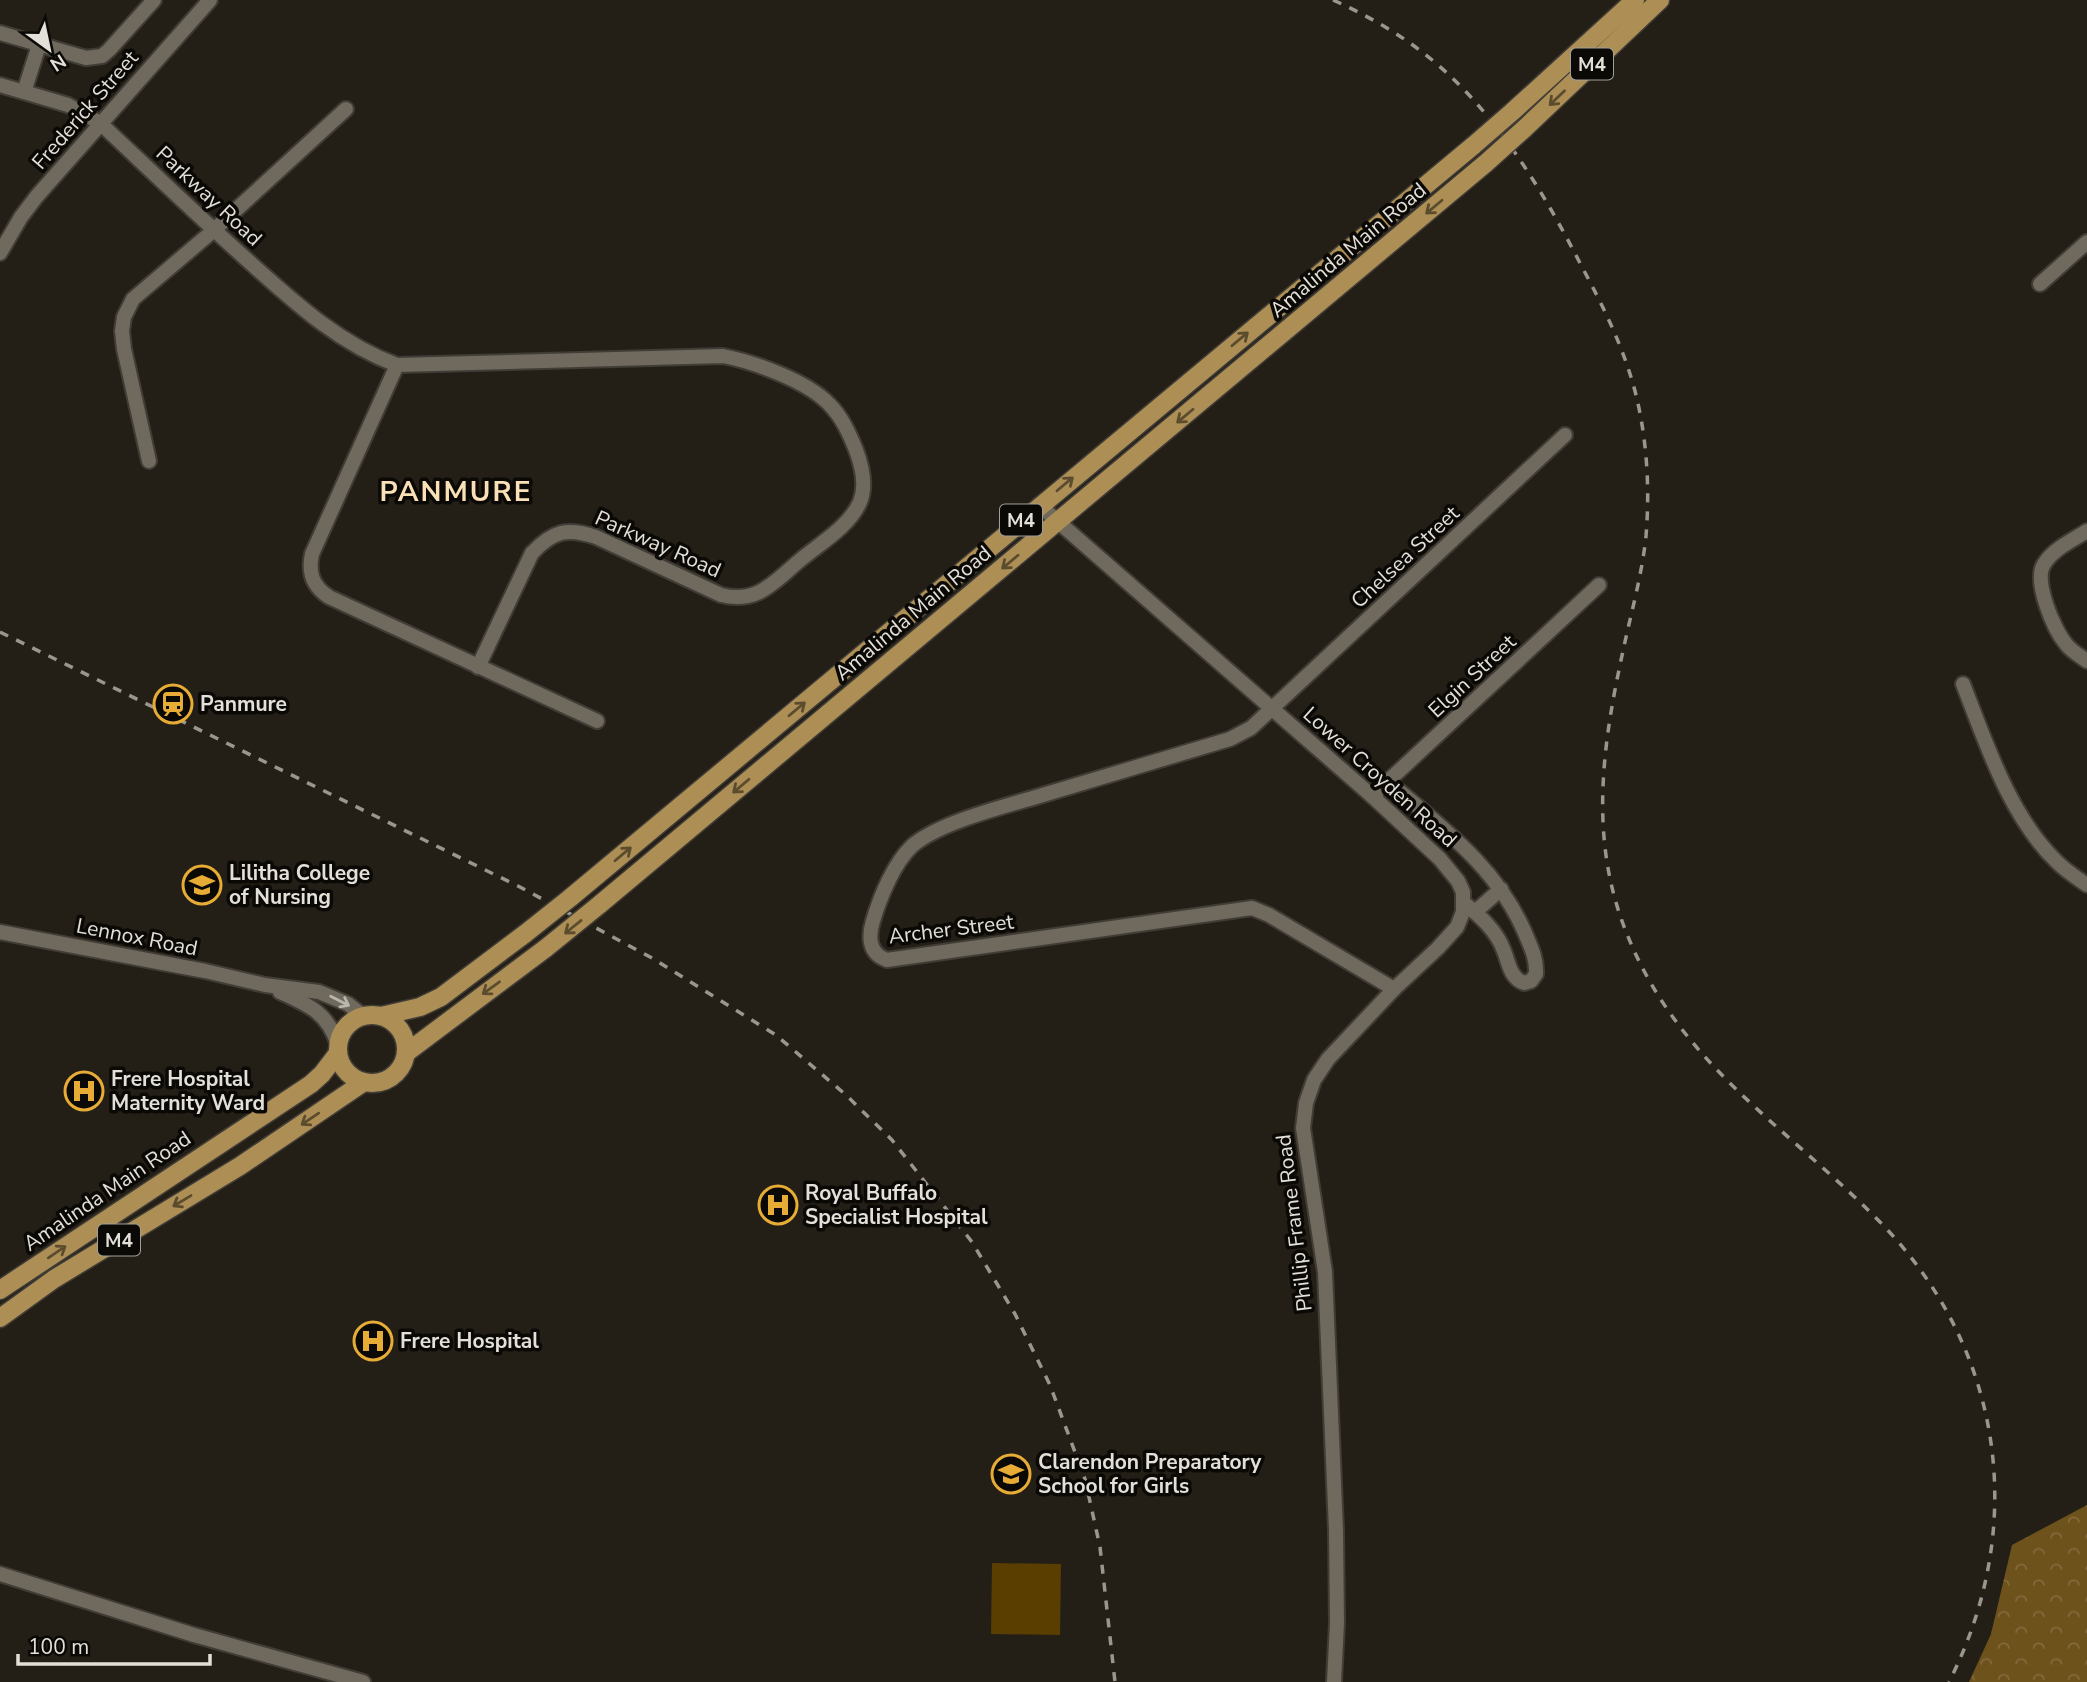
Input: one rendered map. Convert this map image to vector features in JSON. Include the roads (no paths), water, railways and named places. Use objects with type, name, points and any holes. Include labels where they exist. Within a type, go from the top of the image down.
[{"type":"main road","name":"Amalinda Main Road","points":[[0,1290],[311,1084],[322,1074],[338,1049],[346,1027],[372,1016],[420,1007],[441,997],[526,933],[1474,145],[1635,0]]},
{"type":"main road","name":"Amalinda Main Road","points":[[0,1318],[54,1279],[240,1166],[364,1082],[387,1080],[396,1073],[406,1053],[599,905],[1486,163],[1660,0]]},
{"type":"main road","points":[[372,1016],[397,1026],[406,1053]]},
{"type":"main road","points":[[338,1049],[347,1072],[364,1082]]},
{"type":"street","points":[[0,33],[86,58],[102,56],[154,0]]},
{"type":"street","name":"Frederick Street","points":[[0,253],[21,217],[100,123],[210,0]]},
{"type":"street","points":[[24,92],[39,45]]},
{"type":"street","name":"Parkway Road","points":[[0,85],[68,105],[100,123],[298,306],[362,350],[397,365],[709,355],[738,359],[791,380],[817,393],[828,402],[846,428],[861,464],[863,491],[853,514],[763,591],[743,599],[720,596],[596,537],[575,531],[553,535],[532,553],[478,667]]},
{"type":"street","points":[[149,461],[122,331],[124,317],[133,299],[214,230],[346,109]]},
{"type":"street","points":[[2040,284],[2087,242]]},
{"type":"street","points":[[397,365],[312,554],[311,576],[322,593],[329,597],[597,721]]},
{"type":"street","name":"Chelsea Street","points":[[1274,709],[1565,435]]},
{"type":"street","name":"Lower Croyden Road","points":[[1039,505],[1372,796],[1449,869],[1458,881],[1469,907],[1493,931],[1502,945],[1515,978],[1524,984],[1531,981],[1536,974],[1534,953],[1502,889],[1456,840],[1389,782]]},
{"type":"street","points":[[2087,531],[2043,564],[2040,583],[2056,628],[2066,645],[2087,661]]},
{"type":"street","name":"Elgin Street","points":[[1372,796],[1600,585]]},
{"type":"street","points":[[1964,684],[1990,754],[2030,829],[2057,862],[2087,885]]},
{"type":"street","name":"Archer Street","points":[[1274,709],[1241,735],[976,815],[919,841],[903,857],[885,891],[873,920],[870,943],[873,951],[880,958],[896,960],[1252,908],[1269,915],[1394,989]]},
{"type":"street","points":[[1469,907],[1502,889]]},
{"type":"street","name":"Phillip Frame Road","points":[[1334,1682],[1337,1623],[1335,1530],[1325,1272],[1303,1128],[1306,1103],[1321,1070],[1350,1034],[1457,928],[1469,907]]},
{"type":"street","name":"Lennox Road","points":[[0,932],[327,995],[372,1016]]},
{"type":"street","name":"Lennox Road","points":[[265,985],[298,1000],[326,1018],[333,1029],[338,1049]]},
{"type":"street","points":[[0,1574],[194,1635],[363,1682]]},
{"type":"railway","points":[[1333,0],[1379,23],[1422,52],[1448,74],[1487,116],[1522,164],[1553,214],[1597,296],[1625,358],[1642,427],[1648,500],[1642,565],[1616,685],[1605,753],[1603,820],[1612,888],[1622,921],[1643,970],[1670,1013],[1700,1051],[1733,1086],[1880,1222],[1922,1272],[1954,1325],[1977,1382],[1991,1440],[1995,1501],[1989,1562],[1974,1622],[1949,1682]]},
{"type":"railway","points":[[0,632],[518,886],[652,958],[776,1035],[846,1095],[892,1140],[972,1242],[1015,1314],[1050,1385],[1085,1479],[1100,1547],[1115,1682]]},
{"type":"place","name":"Panmure","points":[[173,704]]},
{"type":"place","name":"Lilitha College of Nursing","points":[[202,885]]},
{"type":"place","name":"Frere Hospital Maternity Ward","points":[[84,1091]]},
{"type":"place","name":"Royal Buffalo Specialist Hospital","points":[[778,1205]]},
{"type":"place","name":"Frere Hospital","points":[[373,1341]]},
{"type":"place","name":"Clarendon Preparatory School for Girls","points":[[1011,1474]]},
{"type":"district","name":"PANMURE","points":[[456,491]]}]
